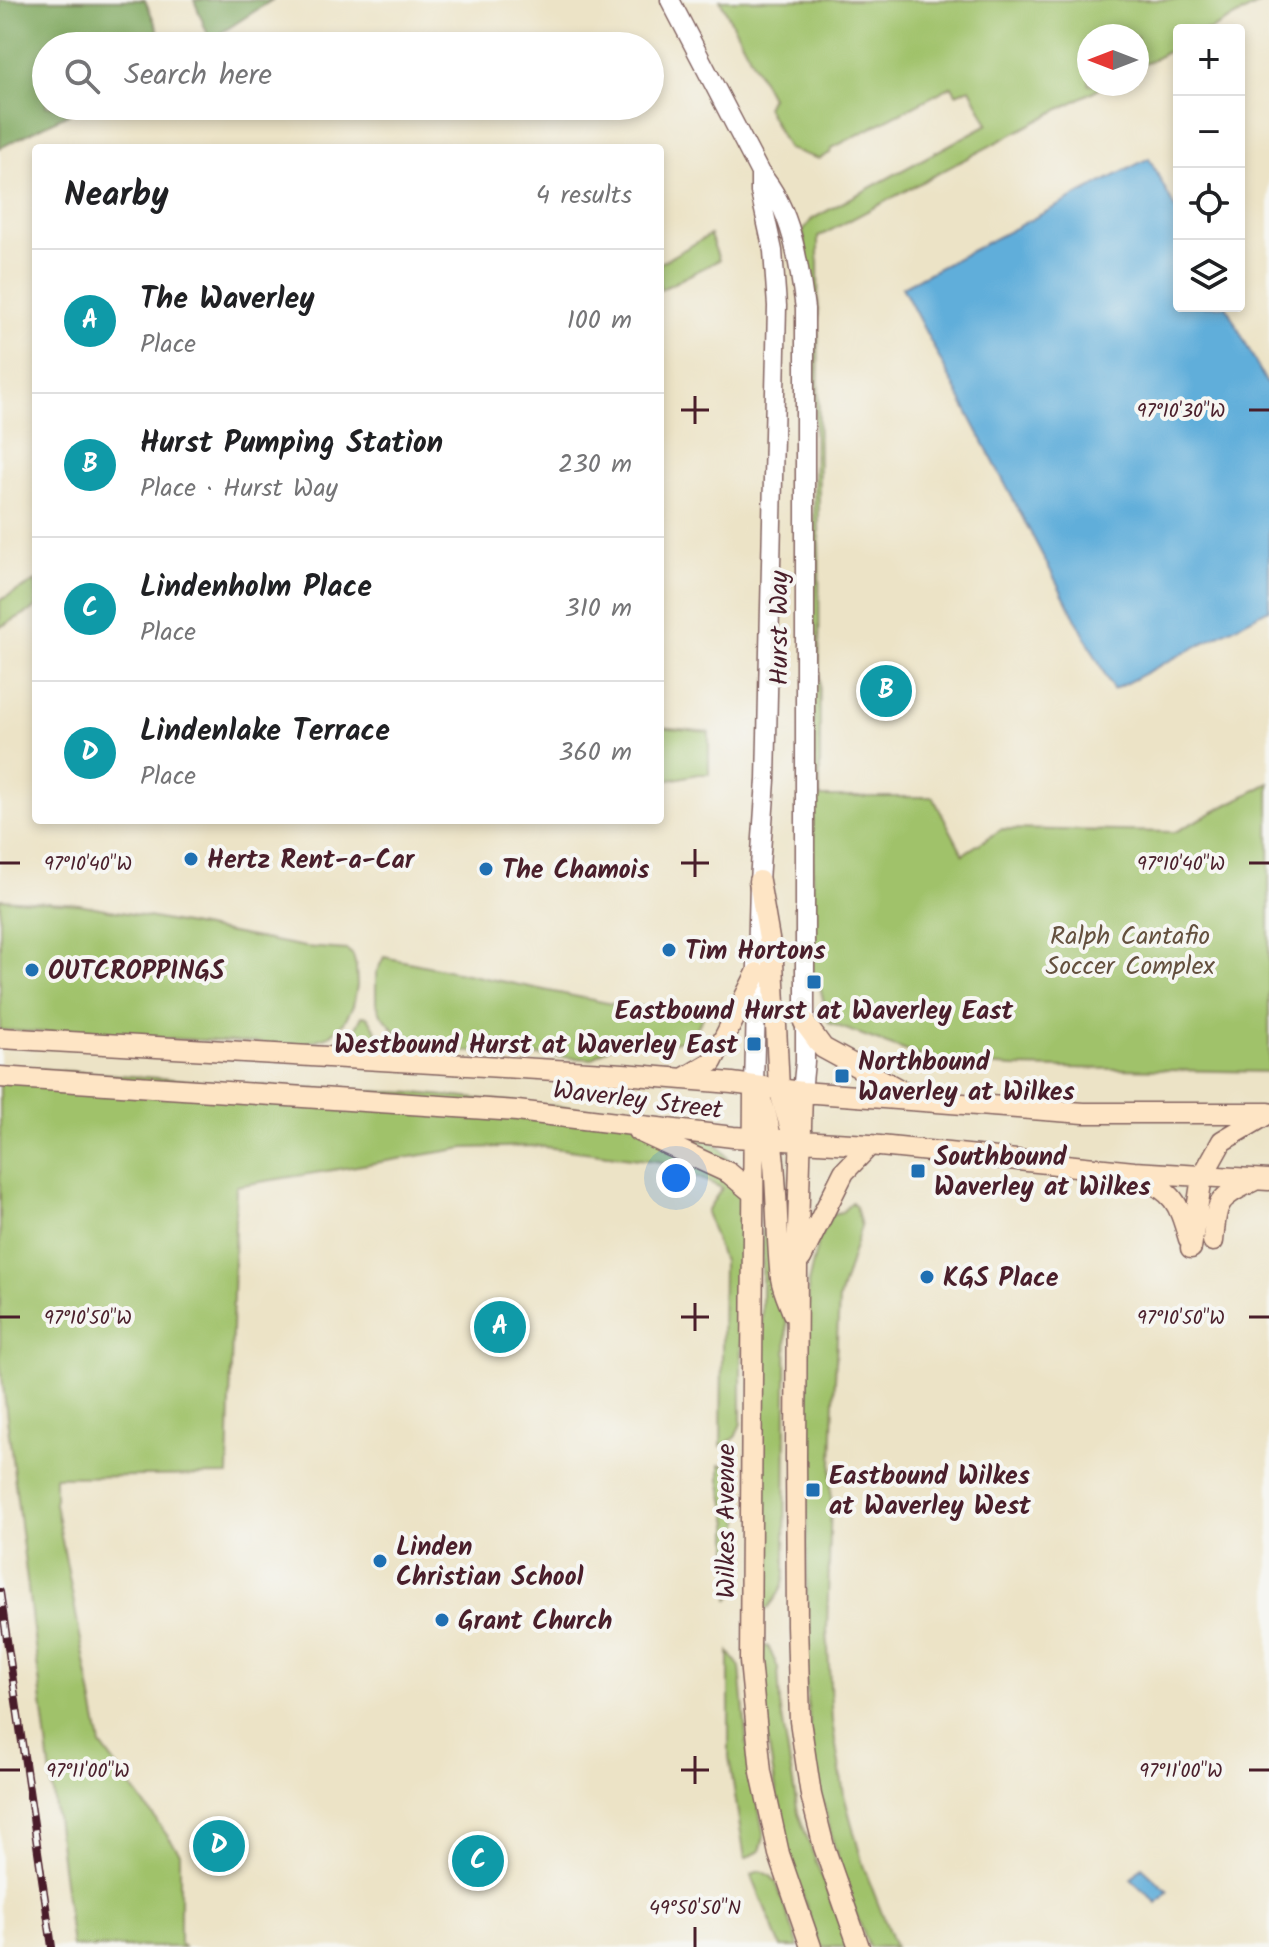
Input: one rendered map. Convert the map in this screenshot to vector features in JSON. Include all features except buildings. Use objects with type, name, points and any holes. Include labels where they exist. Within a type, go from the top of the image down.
[{"type":"main road","points":[[759,881],[773,962],[779,1089],[790,1126],[800,1142]]},
{"type":"main road","points":[[683,1079],[712,1062],[757,973]]},
{"type":"main road","points":[[804,1022],[823,1048],[918,1100]]},
{"type":"main road","name":"Waverley Street","points":[[0,1038],[518,1067],[1084,1113],[1269,1113]]},
{"type":"main road","name":"Waverley Street","points":[[0,1077],[517,1111],[762,1139],[870,1145],[1134,1172],[1262,1180]]},
{"type":"main road","name":"Wilkes Avenue","points":[[754,1087],[762,1139],[753,1193],[750,1457],[752,1688],[761,1772],[779,1854],[811,1947]]},
{"type":"main road","points":[[802,1092],[797,1265],[800,1721],[811,1795],[824,1847],[859,1947]]},
{"type":"main road","points":[[1134,1172],[1164,1190],[1179,1206],[1191,1248],[1202,1177],[1222,1141],[1269,1113]]},
{"type":"main road","points":[[616,1122],[729,1173],[753,1193]]},
{"type":"main road","points":[[762,1139],[781,1282],[797,1323]]},
{"type":"main road","points":[[797,1265],[844,1172],[870,1145]]},
{"type":"main road","points":[[1213,1241],[1217,1206],[1227,1194],[1262,1180]]},
{"type":"street","name":"Hurst Way","points":[[670,0],[760,173],[773,188],[786,218],[802,280],[805,309],[802,1092]]},
{"type":"street","name":"Hurst Way","points":[[754,1087],[759,881],[766,780],[777,306],[773,251],[760,192],[760,173]]},
{"type":"green space","points":[[0,0],[145,0],[159,32],[32,32],[32,120],[56,120],[0,148]]},
{"type":"green space","points":[[194,0],[272,0],[222,32],[207,32]]},
{"type":"green space","name":"Ralph Cantafio Soccer Complex","points":[[720,0],[1267,0],[1221,24],[1173,24],[1173,49],[1149,62],[1149,24],[1077,24],[1077,96],[1084,96],[818,237],[820,797],[933,797],[963,854],[1002,829],[1175,832],[1269,783],[1269,1072],[1014,1067],[937,1062],[829,1023],[818,979],[812,979],[815,314],[803,231],[812,219],[988,124],[970,88],[956,94],[952,86],[832,148],[830,153],[819,159],[788,149],[766,107],[771,97]]},
{"type":"green space","points":[[710,235],[719,260],[664,288],[664,261]]},
{"type":"green space","points":[[32,583],[32,610],[0,627],[0,600]]},
{"type":"green space","points":[[664,727],[709,732],[709,774],[664,781]]},
{"type":"green space","points":[[0,899],[79,904],[305,947],[347,950],[353,955],[356,967],[357,986],[353,1006],[344,1022],[329,1036],[300,1045],[0,1030]]},
{"type":"green space","points":[[384,957],[622,1006],[707,1010],[694,1033],[684,1039],[671,1043],[621,1040],[592,1059],[426,1049],[398,1034],[381,1014],[376,1002],[376,973]]},
{"type":"green space","points":[[362,1016],[368,1017],[388,1042],[385,1048],[344,1047],[342,1041],[356,1028]]},
{"type":"green space","points":[[0,1066],[305,1089],[414,1093],[655,1116],[685,1125],[713,1141],[727,1157],[739,1189],[743,1224],[741,1423],[735,1438],[721,1446],[723,1262],[706,1212],[722,1188],[663,1162],[537,1146],[465,1148],[236,1186],[228,1475],[55,1477],[55,1504],[101,1745],[180,1853],[180,1943],[184,1947],[72,1947],[0,1361]]},
{"type":"green space","points":[[784,1153],[787,1217],[785,1575],[774,1600],[768,1608],[760,1609],[763,1154]]},
{"type":"green space","points":[[852,1202],[861,1226],[839,1299],[834,1400],[827,1629],[832,1721],[844,1795],[863,1865],[895,1947],[869,1947],[847,1891],[814,1765],[806,1688],[808,1283],[818,1241],[832,1214],[842,1212]]},
{"type":"green space","points":[[720,1464],[735,1470],[740,1483],[740,1582],[729,1599],[729,1523],[720,1480]]},
{"type":"green space","points":[[768,1646],[778,1668],[780,1705],[798,1813],[848,1947],[820,1947],[784,1840],[764,1716],[760,1647]]},
{"type":"green space","points":[[729,1652],[740,1667],[747,1745],[764,1837],[760,1851],[745,1859],[729,1757]]},
{"type":"green space","points":[[760,1871],[776,1882],[799,1947],[781,1947],[751,1874]]},
{"type":"water","points":[[1149,158],[1173,204],[1173,312],[1229,312],[1269,388],[1269,609],[1113,690],[902,287]]},
{"type":"water","points":[[1142,1867],[1168,1891],[1157,1903],[1131,1879]]},
{"type":"railway","points":[[0,1592],[52,1947]]},
{"type":"place","name":"Hurst Pumping Station","points":[[886,691]]},
{"type":"place","name":"Hertz Rent-a-Car","points":[[191,859]]},
{"type":"place","name":"The Chamois","points":[[486,869]]},
{"type":"place","name":"Tim Hortons","points":[[669,950]]},
{"type":"place","name":"OUTCROPPINGS","points":[[32,970]]},
{"type":"place","name":"Eastbound Hurst at Waverley East","points":[[814,982]]},
{"type":"place","name":"Westbound Hurst at Waverley East","points":[[754,1044]]},
{"type":"place","name":"Northbound Waverley at Wilkes","points":[[842,1076]]},
{"type":"place","name":"Southbound Waverley at Wilkes","points":[[918,1171]]},
{"type":"place","name":"KGS Place","points":[[927,1277]]},
{"type":"place","name":"The Waverley","points":[[500,1327]]},
{"type":"place","name":"Eastbound Wilkes at Waverley West","points":[[813,1490]]},
{"type":"place","name":"Linden Christian School","points":[[380,1561]]},
{"type":"place","name":"Grant Church","points":[[442,1620]]},
{"type":"place","name":"Lindenlake Terrace","points":[[219,1846]]},
{"type":"place","name":"Lindenholm Place","points":[[478,1861]]}]
